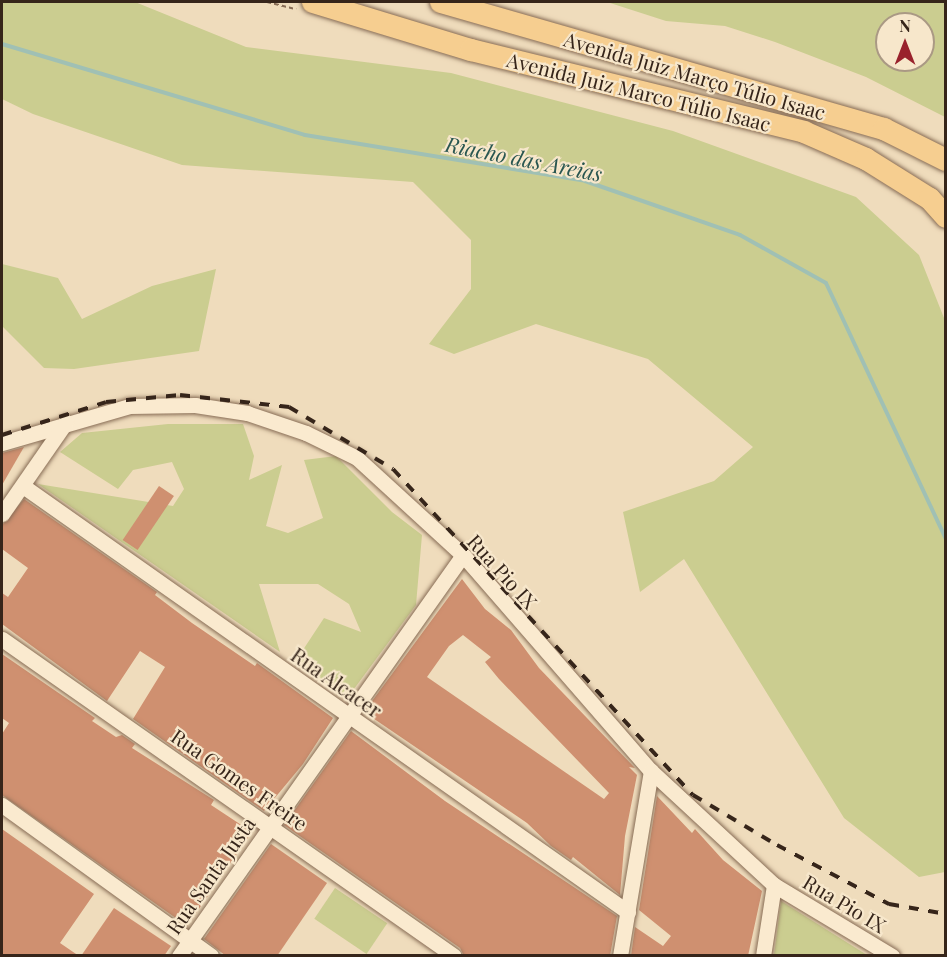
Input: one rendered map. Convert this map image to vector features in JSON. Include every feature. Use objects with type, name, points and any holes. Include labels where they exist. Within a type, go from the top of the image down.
[{"type":"main road","name":"Avenida Juiz Marco Túlio Isaac","points":[[313,2],[471,50],[804,132],[866,159],[930,199],[945,217]]},
{"type":"main road","name":"Avenida Juiz Março Túlio Isaac","points":[[441,2],[884,129],[945,160]]},
{"type":"street","name":"Rua Pio IX","points":[[2,443],[66,422],[129,406],[195,405],[247,413],[306,432],[357,458],[463,555],[651,771],[774,885],[892,956]]},
{"type":"street","points":[[2,514],[66,422]]},
{"type":"street","name":"Rua Alcacer","points":[[23,486],[628,912]]},
{"type":"street","name":"Rua Santa Justa","points":[[179,956],[463,555]]},
{"type":"street","name":"Rua Gomes Freire","points":[[2,639],[271,825],[454,956]]},
{"type":"street","points":[[620,956],[651,771]]},
{"type":"street","points":[[2,805],[211,956]]},
{"type":"street","points":[[763,956],[774,885]]},
{"type":"green space","points":[[2,2],[135,2],[246,47],[451,73],[673,131],[856,197],[919,255],[946,323],[945,872],[919,877],[844,818],[684,559],[640,592],[623,512],[714,481],[753,447],[648,359],[536,324],[454,354],[429,344],[471,289],[471,240],[413,182],[182,165],[33,114],[2,99]]},
{"type":"green space","points":[[607,2],[945,2],[945,117],[866,77],[775,42],[725,26],[666,21]]},
{"type":"green space","points":[[2,264],[58,278],[82,319],[152,286],[216,269],[199,351],[74,369],[44,368],[2,326]]},
{"type":"green space","points":[[168,424],[243,424],[254,456],[249,480],[282,465],[266,526],[288,533],[323,518],[304,460],[336,456],[392,512],[422,535],[416,605],[348,697],[295,662],[324,618],[361,632],[349,604],[318,584],[259,584],[280,652],[38,484],[173,506],[184,489],[172,462],[133,470],[118,489],[60,452],[82,433]]},
{"type":"green space","points":[[335,888],[387,923],[367,954],[314,919]]},
{"type":"green space","points":[[781,901],[867,955],[774,955]]},
{"type":"building","points":[[24,447],[2,485],[2,453]]},
{"type":"building","points":[[159,486],[174,496],[138,550],[123,540]]},
{"type":"building","points":[[24,499],[157,592],[155,595],[192,623],[255,666],[257,663],[333,718],[303,764],[264,811],[133,719],[165,667],[140,651],[107,701],[2,624],[2,593],[8,597],[28,568],[2,549],[2,525]]},
{"type":"building","points":[[462,579],[485,609],[511,630],[539,668],[635,768],[629,767],[637,775],[625,836],[620,895],[573,857],[571,860],[551,846],[527,823],[364,712]],"holes":[[[463,635],[491,657],[485,662],[609,793],[604,799],[427,677],[449,646]]]},
{"type":"building","points":[[2,654],[95,718],[92,721],[116,737],[122,735],[135,744],[132,748],[214,800],[211,805],[252,832],[187,926],[2,795],[2,734],[9,723],[2,718]]},
{"type":"building","points":[[351,731],[445,801],[617,916],[610,956],[464,956],[460,948],[284,825]]},
{"type":"building","points":[[657,796],[692,833],[695,829],[723,860],[762,891],[748,956],[631,956],[635,927],[663,946],[671,936],[639,910]]},
{"type":"building","points":[[2,829],[94,894],[60,943],[79,956],[2,956]]},
{"type":"building","points":[[271,844],[327,883],[277,956],[226,956],[204,939]]},
{"type":"building","points":[[114,908],[171,946],[164,956],[81,956]]},
{"type":"waterway","name":"Riacho das Areias","points":[[2,44],[305,135],[585,181],[740,235],[826,283],[946,539]]},
{"type":"railway","points":[[2,435],[106,402],[180,395],[289,407],[393,469],[693,795],[777,845],[889,904],[946,914]]}]
